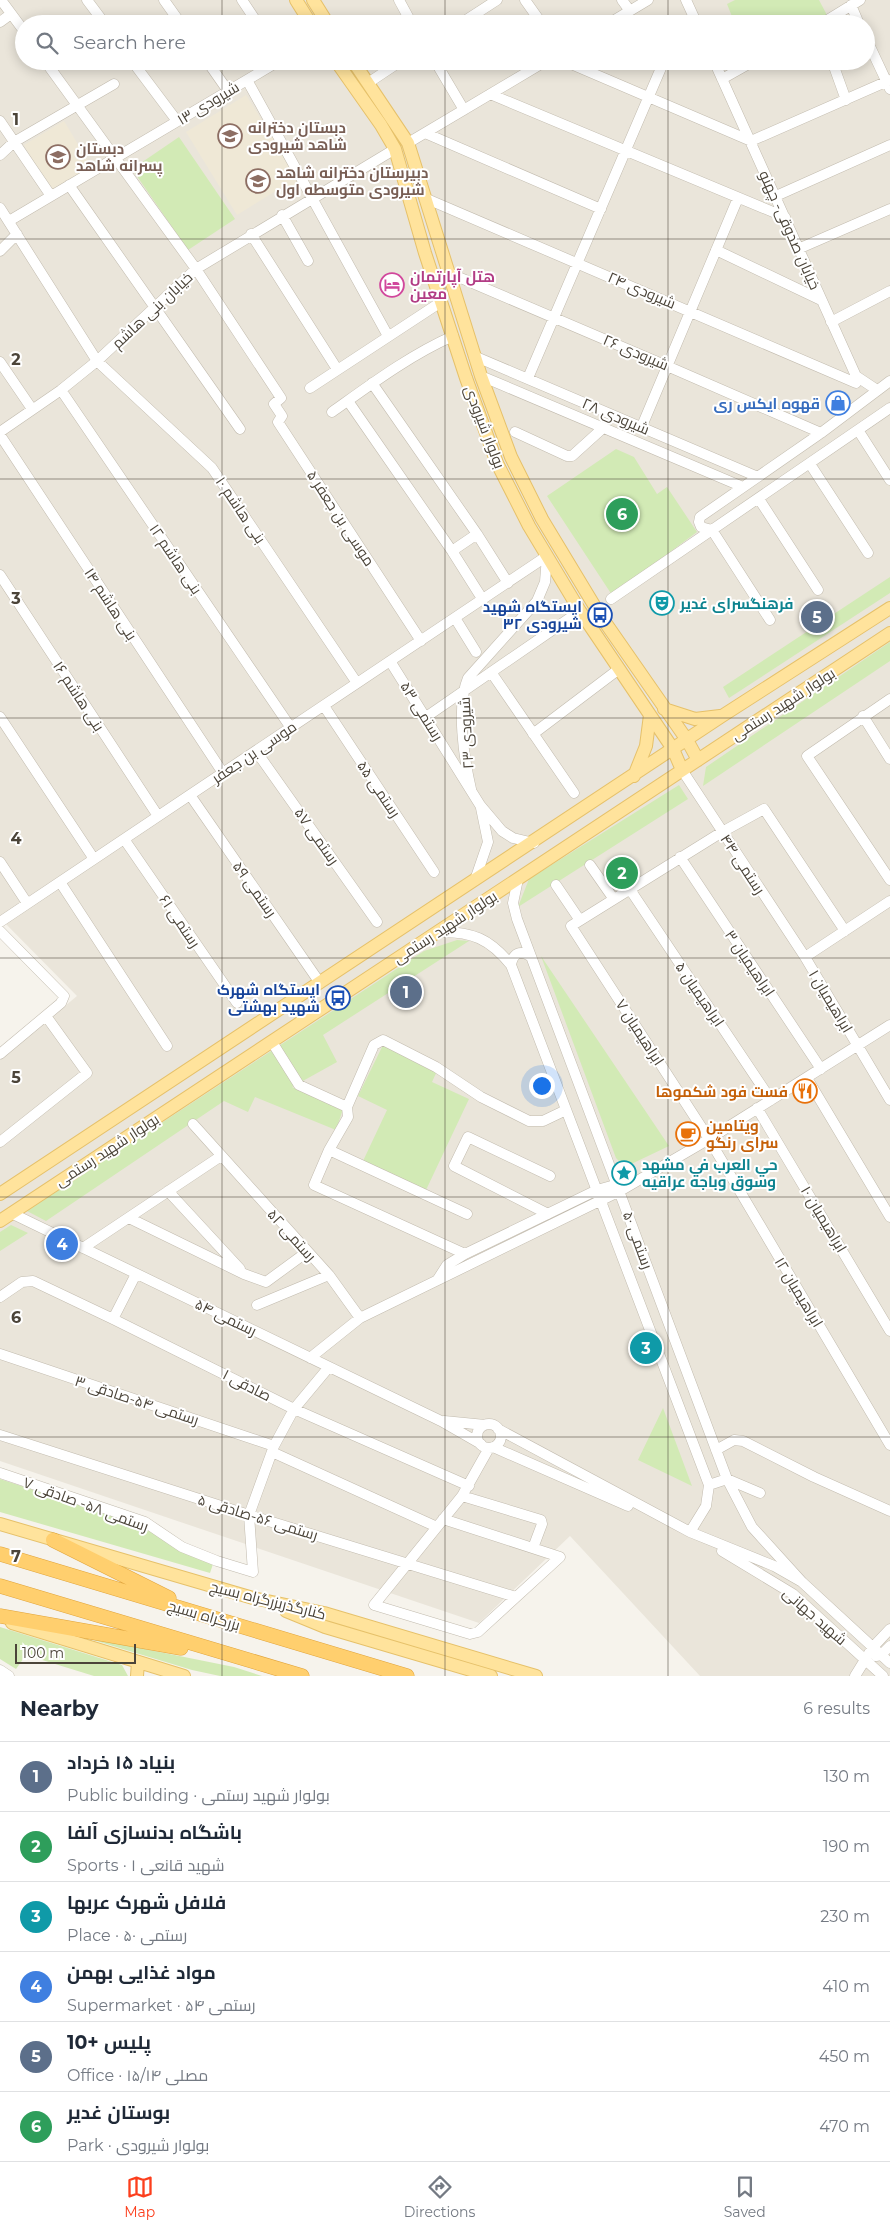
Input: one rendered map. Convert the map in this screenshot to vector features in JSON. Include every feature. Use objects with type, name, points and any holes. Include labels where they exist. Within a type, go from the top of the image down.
[{"type":"highway","points":[[53,1540],[198,1613]]},
{"type":"highway","name":"بزرگراه بسیج","points":[[0,1554],[407,1676]]},
{"type":"highway","name":"بزرگراه بسیج","points":[[0,1586],[302,1676]]},
{"type":"highway","points":[[0,1618],[252,1660]]},
{"type":"main road","points":[[296,0],[305,15]]},
{"type":"main road","points":[[313,0],[322,15]]},
{"type":"main road","name":"بولوار شیرودی","points":[[342,70],[381,125],[395,149],[453,336],[482,424],[498,463],[529,526],[616,672],[650,715],[673,749],[682,770]]},
{"type":"main road","name":"بولوار شیرودی","points":[[359,70],[408,142],[474,356],[511,457],[542,519],[600,615],[687,740],[698,760]]},
{"type":"main road","name":"بولوار شهید رستمی","points":[[2,1191],[534,843],[722,716],[890,608]]},
{"type":"main road","name":"بولوار شهید رستمی","points":[[0,1220],[890,633]]},
{"type":"main road","points":[[795,669],[792,675],[792,682],[797,688],[803,690]]},
{"type":"main road","points":[[664,709],[695,719],[722,716]]},
{"type":"main road","points":[[634,776],[646,746],[650,715]]},
{"type":"main road","points":[[645,768],[650,770],[654,776],[655,789]]},
{"type":"main road","name":"کنارگذربزرگراه بسیج","points":[[0,1524],[253,1598],[324,1614],[536,1676]]},
{"type":"main road","points":[[253,1598],[325,1627],[437,1662],[491,1676]]},
{"type":"main road","points":[[0,1618],[177,1675]]},
{"type":"main road","points":[[137,1676],[138,1662]]},
{"type":"street","points":[[1,0],[15,18]]},
{"type":"street","points":[[87,0],[98,15]]},
{"type":"street","points":[[164,0],[175,15]]},
{"type":"street","points":[[242,0],[252,15]]},
{"type":"street","points":[[399,0],[407,15]]},
{"type":"street","points":[[469,15],[480,4],[497,0]]},
{"type":"street","points":[[525,0],[536,15]]},
{"type":"street","points":[[622,0],[630,11]]},
{"type":"street","points":[[623,15],[648,0]]},
{"type":"street","points":[[686,0],[693,15]]},
{"type":"street","points":[[836,15],[855,3]]},
{"type":"street","points":[[0,22],[12,14]]},
{"type":"street","points":[[585,70],[750,140],[889,84],[875,56]]},
{"type":"street","points":[[51,70],[196,269]]},
{"type":"street","points":[[139,70],[177,122]]},
{"type":"street","points":[[213,70],[228,91]]},
{"type":"street","name":"شیرودی ۱۳","points":[[9,221],[264,70]]},
{"type":"street","points":[[368,83],[388,70]]},
{"type":"street","points":[[440,70],[464,110]]},
{"type":"street","points":[[408,142],[531,70]]},
{"type":"street","points":[[528,378],[660,70]]},
{"type":"street","name":"خیابان صدوقی- چهنو","points":[[718,70],[776,196],[856,380]]},
{"type":"street","points":[[722,79],[738,70]]},
{"type":"street","points":[[835,70],[846,100]]},
{"type":"street","points":[[247,80],[310,199],[388,336]]},
{"type":"street","points":[[0,155],[14,142],[114,84]]},
{"type":"street","points":[[490,94],[785,217]]},
{"type":"street","points":[[0,121],[51,196]]},
{"type":"street","points":[[425,133],[601,209]]},
{"type":"street","points":[[776,196],[890,145]]},
{"type":"street","name":"خیابان بنی هاشم","points":[[0,434],[32,409],[61,390],[97,361],[196,269],[282,215],[395,149]]},
{"type":"street","points":[[69,185],[240,429]]},
{"type":"street","points":[[642,426],[738,198]]},
{"type":"street","name":"شیرودی ۲۴","points":[[426,199],[856,380]]},
{"type":"street","name":"بنی هاشم ۱۰","points":[[0,208],[97,361],[212,468],[357,683]]},
{"type":"street","points":[[798,249],[890,209]]},
{"type":"street","points":[[282,215],[308,261]]},
{"type":"street","points":[[0,251],[17,234]]},
{"type":"street","points":[[252,234],[338,369]]},
{"type":"street","points":[[716,250],[821,300]]},
{"type":"street","name":"موسی بن جعفر ۵","points":[[196,269],[281,398],[274,404],[282,416],[278,422],[421,641]]},
{"type":"street","name":"شیرودی ۲۶","points":[[449,274],[667,366],[821,434]]},
{"type":"street","points":[[831,322],[890,291]]},
{"type":"street","points":[[310,388],[442,302]]},
{"type":"street","points":[[332,412],[372,384],[438,343],[453,336]]},
{"type":"street","name":"شیرودی ۲۸","points":[[474,356],[758,477]]},
{"type":"street","points":[[0,362],[32,409]]},
{"type":"street","name":"شیرودی ۲۸","points":[[481,376],[743,487]]},
{"type":"street","points":[[857,404],[856,380],[877,390]]},
{"type":"street","points":[[770,620],[712,530],[701,527],[700,517],[821,434],[857,404],[890,381]]},
{"type":"street","points":[[372,384],[477,534],[508,583]]},
{"type":"street","name":"بنی هاشم ۱۲","points":[[61,390],[291,728]]},
{"type":"street","points":[[348,401],[452,551],[482,600]]},
{"type":"street","points":[[611,599],[890,408]]},
{"type":"street","points":[[835,423],[847,438]]},
{"type":"street","points":[[514,432],[567,456],[572,456],[603,428]]},
{"type":"street","points":[[858,430],[890,480]]},
{"type":"street","name":"بنی هاشم ۱۴","points":[[0,434],[223,773]]},
{"type":"street","points":[[810,464],[868,553]]},
{"type":"street","points":[[759,499],[818,590]]},
{"type":"street","points":[[452,551],[477,534]]},
{"type":"street","name":"موسی بن جعفر","points":[[0,922],[547,556]]},
{"type":"street","name":"شیرودی ۲۳","points":[[471,789],[464,760],[463,692],[468,678],[537,601],[545,582],[547,556]]},
{"type":"street","name":"بنی هاشم ۱۶","points":[[0,575],[158,816]]},
{"type":"street","points":[[426,717],[580,611]]},
{"type":"street","points":[[455,618],[476,652]]},
{"type":"street","name":"رستمی ۵۳","points":[[390,661],[480,805],[502,831],[513,838],[534,843]]},
{"type":"street","points":[[491,672],[574,793]]},
{"type":"street","points":[[533,734],[616,672]]},
{"type":"street","points":[[890,699],[807,756],[890,880]]},
{"type":"street","name":"رستمی ۵۵","points":[[324,706],[434,872]]},
{"type":"street","points":[[863,716],[890,759]]},
{"type":"street","points":[[0,717],[94,859]]},
{"type":"street","name":"رستمی ۵۷","points":[[256,751],[377,922]]},
{"type":"street","name":"رستمی ۴۴","points":[[682,770],[805,957]]},
{"type":"street","name":"رستمی ۵۹","points":[[190,795],[320,983]]},
{"type":"street","points":[[475,880],[488,842],[480,805]]},
{"type":"street","points":[[575,922],[680,857],[764,809],[845,931]]},
{"type":"street","name":"رستمی ۶۱","points":[[124,839],[237,1003]]},
{"type":"street","name":"ابراهیمیان ۳","points":[[680,857],[820,1069]]},
{"type":"street","points":[[0,862],[27,904]]},
{"type":"street","points":[[590,864],[613,898]]},
{"type":"street","name":"رستمی ۵۰","points":[[518,880],[513,902],[530,956],[727,1479],[752,1527],[802,1582]]},
{"type":"street","points":[[60,882],[168,1046]]},
{"type":"street","name":"ابراهیمیان ۷","points":[[556,885],[575,922],[709,1139]]},
{"type":"street","name":"ابراهیمیان ۵","points":[[629,888],[771,1100]]},
{"type":"street","points":[[805,957],[890,901]]},
{"type":"street","points":[[0,931],[64,996],[61,1003],[0,1054]]},
{"type":"street","name":"رستمی ۵۰","points":[[438,932],[473,935],[489,942],[500,951],[511,965],[709,1485]]},
{"type":"street","points":[[511,965],[512,958],[517,953],[524,952],[530,956]]},
{"type":"street","name":"ابراهیمیان ۱","points":[[805,957],[890,1100]]},
{"type":"street","points":[[0,1142],[87,1073],[46,1016]]},
{"type":"street","points":[[438,1279],[446,1265],[465,1254],[548,1214],[618,1187],[631,1184],[709,1139],[857,1045],[889,1027]]},
{"type":"street","points":[[465,1254],[314,1185],[329,1150],[348,1117],[347,1107],[374,1045],[383,1040],[436,1067],[481,1097],[529,1121],[543,1120],[566,1110]]},
{"type":"street","points":[[272,1042],[299,1084],[347,1107]]},
{"type":"street","points":[[806,1078],[890,1218]]},
{"type":"street","name":"ابراهیمیان ۱۰","points":[[757,1108],[890,1330]]},
{"type":"street","name":"رستمی ۵۲","points":[[193,1124],[329,1275],[360,1318]]},
{"type":"street","points":[[548,1214],[454,1166],[468,1138],[550,1176]]},
{"type":"street","name":"ابراهیمیان ۱۲","points":[[709,1139],[890,1445]]},
{"type":"street","points":[[329,1150],[468,1214]]},
{"type":"street","points":[[83,1248],[221,1156]]},
{"type":"street","points":[[168,1191],[244,1274]]},
{"type":"street","points":[[310,1358],[360,1318],[599,1195]]},
{"type":"street","name":"رستمی ۵۴","points":[[11,1213],[441,1421],[488,1447]]},
{"type":"street","points":[[129,1218],[244,1274],[266,1282],[307,1252]]},
{"type":"street","points":[[113,1319],[136,1274]]},
{"type":"street","points":[[257,1304],[329,1275]]},
{"type":"street","name":"صادقی ۱","points":[[0,1298],[28,1280],[113,1319],[294,1409],[469,1486]]},
{"type":"street","name":"رستمی ۵۴-صادقی ۳","points":[[0,1354],[273,1449],[440,1523],[560,1557],[516,1597]]},
{"type":"street","points":[[249,1515],[273,1449],[294,1409],[329,1367]]},
{"type":"street","name":"رستمی ۵۴","points":[[441,1421],[486,1425]]},
{"type":"street","points":[[488,1447],[478,1436],[479,1431],[486,1425],[498,1428],[500,1442],[488,1447],[462,1496],[374,1605],[470,1634],[478,1632],[516,1597]]},
{"type":"street","name":"شهید جهانی","points":[[498,1428],[690,1532],[793,1594],[883,1676]]},
{"type":"street","name":"رستمی ۵۶-صادقی ۵","points":[[0,1435],[249,1515],[408,1562],[516,1597]]},
{"type":"street","points":[[716,1450],[734,1440],[743,1441],[814,1477],[890,1511]]},
{"type":"street","name":"شهید جهانی","points":[[488,1447],[774,1566],[802,1582],[890,1662]]},
{"type":"street","name":"رستمی ۵۸- صادقی ۷","points":[[0,1473],[144,1522],[182,1547],[217,1561],[253,1572],[249,1515]]},
{"type":"street","points":[[690,1532],[706,1506],[709,1485],[727,1479],[760,1493]]},
{"type":"street","points":[[462,1496],[541,1520],[542,1524],[533,1548]]},
{"type":"street","points":[[854,1676],[873,1647],[890,1629]]},
{"type":"street","points":[[866,1660],[881,1654],[890,1646]]},
{"type":"street","points":[[0,1670],[9,1676]]},
{"type":"shaded area","points":[[0,0],[890,0],[890,1676],[700,1676],[570,1536],[479,1623],[0,1461],[0,1060],[77,996],[0,918]]},
{"type":"shaded area","points":[[246,95],[302,185],[279,199],[274,192],[237,215],[186,132]]},
{"type":"shaded area","name":"دبستان پسرانه شاهد","points":[[64,121],[92,168],[51,192],[24,145]]},
{"type":"green space","points":[[735,0],[819,0],[827,15],[731,15],[727,4]]},
{"type":"green space","points":[[179,137],[235,219],[188,250],[132,169]]},
{"type":"green space","points":[[616,449],[634,457],[657,494],[667,487],[697,532],[612,595],[547,496]]},
{"type":"green space","points":[[890,577],[890,593],[729,698],[723,687]]},
{"type":"green space","points":[[890,642],[890,661],[703,786],[706,767]]},
{"type":"green space","points":[[679,785],[688,799],[518,907],[529,879]]},
{"type":"green space","points":[[457,940],[469,941],[323,1035],[337,1062],[292,1087],[343,1109],[336,1130],[255,1097],[248,1112],[224,1101],[46,1221],[27,1211],[424,951]]},
{"type":"green space","points":[[541,956],[669,1146],[625,1167],[616,1158]]},
{"type":"green space","points":[[383,1045],[437,1071],[432,1082],[469,1099],[426,1190],[363,1161],[387,1110],[358,1096]]},
{"type":"green space","points":[[11,1225],[28,1233],[0,1251],[0,1232]]},
{"type":"green space","points":[[663,1408],[692,1486],[638,1460]]},
{"type":"green space","points":[[0,1479],[144,1526],[213,1564],[210,1573],[0,1512]]},
{"type":"green space","points":[[0,1627],[122,1665],[128,1676],[94,1676],[26,1655],[16,1669],[0,1659]]},
{"type":"green space","points":[[80,1636],[234,1667],[262,1676],[220,1676],[192,1670]]},
{"type":"place","name":"دبستان دخترانه شاهد شیرودی","points":[[230,136]]},
{"type":"place","name":"دبستان پسرانه شاهد","points":[[58,157]]},
{"type":"place","name":"دبیرستان دخترانه شاهد شیرودی متوسطه اول","points":[[258,181]]},
{"type":"place","name":"هتل آپارتمان معین","points":[[392,285]]},
{"type":"place","name":"قهوه ایکس ری","points":[[838,403]]},
{"type":"place","name":"بوستان غدیر","points":[[622,514]]},
{"type":"place","name":"فرهنگسرای غدیر","points":[[662,603]]},
{"type":"place","name":"ایستگاه شهید شیرودی ۳۲","points":[[600,615]]},
{"type":"place","name":"پلیس +10","points":[[817,617]]},
{"type":"place","name":"باشگاه بدنسازی آلفا","points":[[622,873]]},
{"type":"place","name":"بنیاد ۱۵ خرداد","points":[[406,992]]},
{"type":"place","name":"ایستگاه شهرک شهید بهشتی","points":[[338,998]]},
{"type":"place","name":"فست فود شکموها","points":[[805,1091]]},
{"type":"place","name":"ویتامین سرای رنگو","points":[[688,1134]]},
{"type":"place","name":"حي العرب في مشهد وسوق وباجه عراقيه","points":[[624,1173]]},
{"type":"place","name":"مواد غذایی بهمن","points":[[62,1244]]},
{"type":"place","name":"فلافل شهرک عربها","points":[[646,1348]]}]
